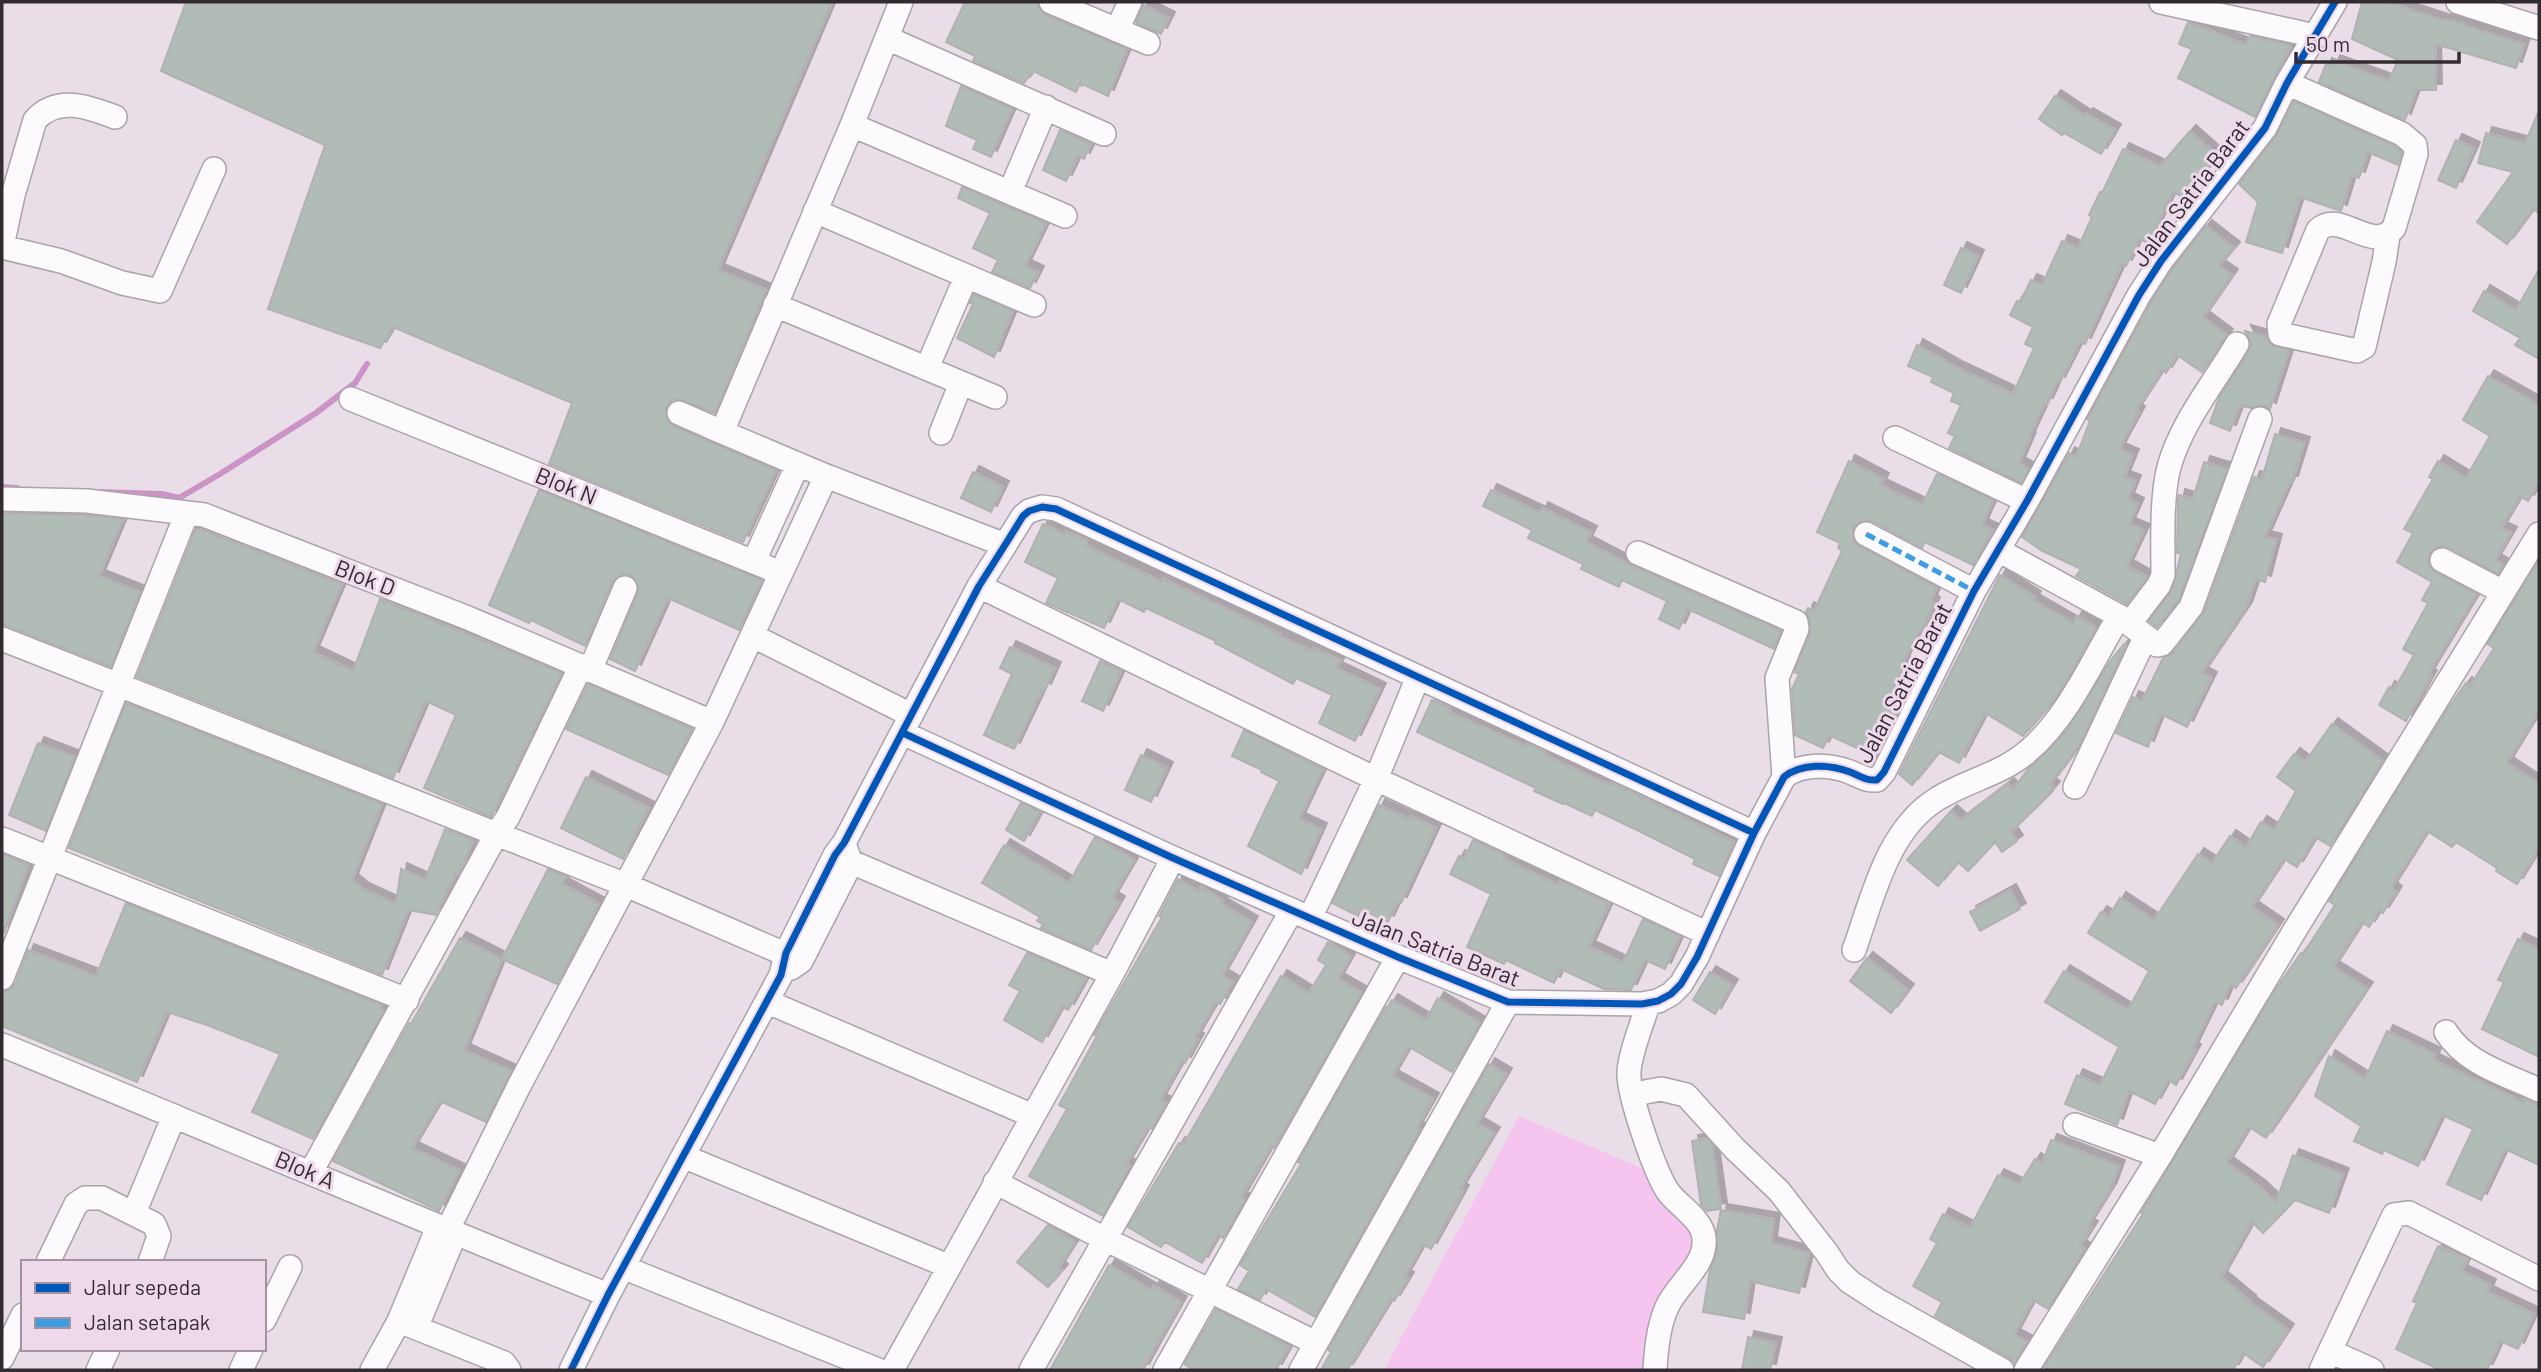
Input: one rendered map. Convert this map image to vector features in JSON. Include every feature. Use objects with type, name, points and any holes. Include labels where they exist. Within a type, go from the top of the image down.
[{"type":"street","points":[[722,432],[901,2]]},
{"type":"street","points":[[1051,2],[1148,44]]},
{"type":"street","points":[[1117,30],[1130,2]]},
{"type":"street","points":[[2161,2],[2315,36]]},
{"type":"street","name":"Jalan Satria Barat","points":[[1784,777],[1791,772],[1818,766],[1848,771],[1868,780],[1880,778],[1974,591],[2027,501],[2139,295],[2161,261],[2265,128],[2287,83],[2335,2]]},
{"type":"street","points":[[2458,2],[2532,26]]},
{"type":"street","points":[[887,38],[1104,134]]},
{"type":"street","points":[[2287,83],[2395,130],[2415,145],[2414,168],[2394,228],[2388,236],[2364,348],[2357,351],[2280,334],[2279,324],[2320,228],[2337,225],[2376,238],[2388,236]]},
{"type":"street","points":[[114,117],[71,104],[40,115],[35,120],[13,195],[2,247],[61,261],[122,283],[160,292],[214,169]]},
{"type":"street","points":[[1010,192],[1046,107]]},
{"type":"street","points":[[852,125],[1065,216]]},
{"type":"street","points":[[815,211],[1034,305]]},
{"type":"street","points":[[927,368],[967,277]]},
{"type":"street","points":[[775,305],[995,397]]},
{"type":"street","points":[[1854,950],[1882,870],[1904,830],[1937,799],[2019,759],[2036,744],[2131,626],[2159,585],[2163,575],[2169,467],[2194,415],[2237,344]]},
{"type":"street","points":[[941,433],[961,383]]},
{"type":"street","name":"Blok N","points":[[351,399],[781,573]]},
{"type":"street","points":[[679,413],[825,476],[1005,545]]},
{"type":"street","points":[[1998,550],[2131,626],[2157,645],[2162,644],[2191,607],[2260,419]]},
{"type":"street","points":[[1895,438],[2027,501]]},
{"type":"street","points":[[754,561],[798,464]]},
{"type":"street","points":[[372,1370],[408,1325],[447,1231],[519,1086],[712,722],[825,476]]},
{"type":"street","name":"Blok D","points":[[2,499],[87,501],[145,507],[186,515],[205,515],[468,618],[712,722]]},
{"type":"street","points":[[571,1370],[608,1295],[789,963],[907,724],[979,586],[1023,516],[1029,511],[1042,507],[1056,509],[1754,833]]},
{"type":"street","points":[[2,978],[186,515]]},
{"type":"street","points":[[1866,534],[1974,591]]},
{"type":"street","points":[[2026,1370],[2160,1156],[2539,535]]},
{"type":"street","points":[[1638,553],[1796,622],[1797,629],[1777,678],[1784,777],[1754,833],[1682,984],[1645,1015],[1629,1072],[1633,1097],[1653,1161],[1667,1190],[1703,1230],[1704,1240],[1702,1257],[1667,1308],[1656,1350],[1655,1370]]},
{"type":"street","points":[[2442,560],[2503,592]]},
{"type":"street","points":[[979,586],[1376,779],[1708,934]]},
{"type":"street","points":[[311,1172],[508,817],[577,674],[594,661],[625,587]]},
{"type":"street","points":[[2074,787],[2131,626]]},
{"type":"street","name":"Jalan Satria Barat","points":[[753,636],[907,724],[1173,858],[1398,957],[1508,1002],[1645,1015]]},
{"type":"street","points":[[2,639],[626,885],[789,963]]},
{"type":"street","points":[[1031,1370],[1105,1239],[1301,914],[1376,779],[1418,677]]},
{"type":"street","points":[[2,839],[407,1000]]},
{"type":"street","points":[[843,854],[1112,974]]},
{"type":"street","points":[[892,1370],[1112,974],[1173,858]]},
{"type":"street","points":[[1166,1370],[1398,957]]},
{"type":"street","points":[[768,1002],[1033,1116]]},
{"type":"street","points":[[1301,1370],[1508,1002]]},
{"type":"street","points":[[2446,1032],[2467,1056],[2539,1090]]},
{"type":"street","name":"Blok A","points":[[2,1045],[447,1231],[608,1295]]},
{"type":"street","points":[[1633,1097],[1661,1089],[1686,1095],[1735,1149],[1779,1191],[1850,1282],[2002,1370]]},
{"type":"street","points":[[134,1213],[174,1116]]},
{"type":"street","points":[[2076,1125],[2160,1156]]},
{"type":"street","points":[[685,1157],[948,1266]]},
{"type":"street","points":[[995,1182],[1316,1343]]},
{"type":"street","points":[[49,1260],[76,1204],[85,1198],[102,1198],[154,1224],[159,1236],[151,1260]]},
{"type":"street","points":[[2372,1370],[2325,1361],[2394,1214],[2409,1213],[2539,1279]]},
{"type":"street","points":[[266,1316],[290,1267]]},
{"type":"street","points":[[625,1268],[878,1370]]},
{"type":"street","points":[[2,1358],[21,1319]]},
{"type":"street","points":[[408,1325],[504,1363],[509,1370]]},
{"type":"street","points":[[98,1370],[107,1351]]},
{"type":"street","points":[[241,1370],[250,1351]]},
{"type":"shaded area","points":[[1519,1116],[1646,1170],[1693,1234],[1691,1252],[1668,1285],[1645,1370],[1384,1370]]},
{"type":"building","points":[[186,2],[832,2],[718,270],[766,290],[715,413],[678,399],[671,401],[666,408],[667,421],[673,426],[776,470],[743,542],[549,464],[572,403],[393,327],[380,348],[268,309],[325,145],[161,71]]},
{"type":"building","points":[[965,2],[1037,2],[1046,15],[1127,49],[1108,96],[1080,83],[1076,92],[1033,71],[1024,83],[973,61],[975,56],[946,42]]},
{"type":"building","points":[[2362,2],[2387,2],[2442,20],[2464,23],[2464,26],[2524,44],[2516,68],[2435,44],[2436,90],[2416,90],[2405,120],[2319,82],[2326,64],[2332,67],[2334,61],[2389,81],[2398,60],[2352,39]]},
{"type":"building","points":[[1143,5],[1169,18],[1161,34],[1136,23]]},
{"type":"building","points":[[2188,22],[2246,45],[2250,36],[2291,45],[2255,117],[2178,78],[2192,49],[2179,44]]},
{"type":"building","points":[[961,86],[1012,109],[991,157],[973,149],[977,140],[946,126]]},
{"type":"building","points":[[2055,96],[2085,116],[2087,114],[2115,130],[2101,154],[2064,133],[2062,135],[2039,119]]},
{"type":"building","points":[[2294,101],[2394,146],[2402,153],[2398,165],[2368,152],[2359,178],[2352,175],[2341,211],[2300,197],[2282,253],[2246,242],[2258,202],[2239,184],[2276,136]]},
{"type":"building","points":[[2539,111],[2539,213],[2533,209],[2507,244],[2477,222],[2513,172],[2478,163],[2486,133],[2525,143]]},
{"type":"building","points":[[1060,130],[1091,144],[1084,159],[1078,156],[1066,181],[1043,170]]},
{"type":"building","points":[[2190,131],[2218,156],[2194,185],[2187,199],[2173,192],[2148,243],[2139,239],[2126,266],[2122,264],[2085,344],[2080,342],[2029,437],[2019,463],[2029,469],[2021,483],[1949,448],[1955,436],[1948,433],[1961,405],[1951,401],[1954,393],[1931,382],[1933,377],[1908,366],[1917,345],[2013,394],[2034,348],[2025,344],[2033,327],[2010,315],[2031,280],[2042,285],[2062,241],[2078,248],[2092,217],[2089,215],[2123,149],[2160,166]]},
{"type":"building","points":[[2456,140],[2474,148],[2456,188],[2438,180]]},
{"type":"building","points":[[962,187],[1046,223],[1025,266],[1038,272],[1030,288],[992,272],[998,260],[973,248],[990,213],[958,198]]},
{"type":"building","points":[[2206,226],[2234,248],[2219,266],[2232,275],[2203,317],[2227,335],[2202,372],[2177,355],[2166,373],[2162,370],[2136,410],[2139,412],[2119,449],[2133,455],[2124,477],[2135,481],[2128,499],[2138,504],[2129,524],[2144,530],[2127,566],[2147,577],[2127,604],[2076,576],[2081,569],[2042,551],[2022,537],[2069,453],[2076,457],[2090,421],[2087,419],[2151,302],[2172,269]]},
{"type":"building","points":[[1961,248],[1978,256],[1961,293],[1944,285]]},
{"type":"building","points":[[2539,269],[2539,359],[2515,345],[2520,338],[2473,311],[2484,291],[2516,310]]},
{"type":"building","points":[[974,294],[1013,311],[994,357],[957,338],[973,304],[970,303]]},
{"type":"building","points":[[2245,331],[2267,337],[2270,344],[2289,350],[2270,409],[2264,406],[2251,408],[2240,405],[2230,431],[2210,423],[2219,398],[2249,351],[2251,344]]},
{"type":"building","points":[[2488,376],[2539,405],[2539,482],[2528,501],[2520,496],[2501,528],[2511,533],[2495,560],[2504,565],[2498,574],[2448,547],[2441,546],[2430,553],[2428,561],[2435,572],[2477,594],[2428,675],[2431,676],[2406,721],[2379,705],[2389,687],[2394,690],[2414,655],[2403,649],[2428,603],[2422,600],[2432,582],[2397,562],[2413,533],[2404,529],[2433,479],[2429,477],[2438,461],[2466,478],[2490,436],[2463,420]]},
{"type":"building","points":[[2275,434],[2304,443],[2292,482],[2290,481],[2265,537],[2276,540],[2265,582],[2256,579],[2246,608],[2202,673],[2211,678],[2187,727],[2161,714],[2148,747],[2116,733],[2133,697],[2142,701],[2163,658],[2173,653],[2204,612],[2254,477],[2262,479]]},
{"type":"building","points":[[1849,461],[1883,479],[1880,485],[1922,505],[1937,474],[1993,500],[1982,525],[1993,530],[1973,565],[1925,542],[1922,548],[1872,521],[1859,522],[1853,528],[1854,541],[1859,546],[1937,587],[1931,601],[1934,603],[1903,662],[1906,663],[1894,688],[1907,694],[1876,757],[1829,735],[1823,748],[1795,735],[1792,689],[1799,674],[1794,672],[1810,634],[1810,620],[1806,612],[1808,608],[1814,611],[1842,551],[1838,548],[1840,543],[1817,532]]},
{"type":"building","points":[[2204,462],[2227,469],[2179,600],[2157,627],[2149,621],[2172,590],[2181,554],[2177,553],[2179,495],[2193,499]]},
{"type":"building","points":[[973,472],[1003,487],[991,512],[961,498]]},
{"type":"building","points":[[539,490],[762,580],[739,630],[668,598],[635,671],[610,659],[638,593],[639,586],[631,575],[623,574],[612,582],[585,646],[531,620],[529,623],[489,605]]},
{"type":"building","points":[[1491,490],[1540,513],[1542,508],[1591,532],[1586,542],[1632,566],[1781,631],[1774,649],[1688,609],[1679,629],[1659,619],[1667,601],[1622,580],[1619,587],[1581,569],[1583,564],[1528,538],[1532,530],[1483,506]]},
{"type":"building","points":[[2,513],[86,515],[123,519],[99,576],[140,592],[111,667],[2,624]]},
{"type":"building","points":[[1043,524],[1064,534],[1066,531],[1087,541],[1085,545],[1107,556],[1162,582],[1163,579],[1280,634],[1279,636],[1340,660],[1336,668],[1380,689],[1355,741],[1319,723],[1332,695],[1296,678],[1293,684],[1215,643],[1216,641],[1146,608],[1144,612],[1118,599],[1104,628],[1046,603],[1058,578],[1025,562]]},
{"type":"building","points":[[196,528],[342,584],[313,652],[353,671],[380,599],[562,673],[491,817],[424,788],[456,715],[426,701],[393,778],[137,677]]},
{"type":"building","points":[[2539,560],[2539,711],[2507,763],[2539,784],[2539,848],[2517,884],[2456,842],[2452,847],[2427,831],[2391,888],[2396,892],[2383,913],[2379,911],[2369,927],[2362,922],[2333,967],[2367,988],[2266,1138],[2249,1127],[2227,1163],[2276,1202],[2293,1155],[2343,1174],[2329,1213],[2295,1200],[2263,1233],[2252,1222],[2221,1277],[2249,1302],[2288,1330],[2263,1367],[2243,1353],[2233,1370],[2050,1370],[2044,1367],[2143,1214],[2141,1213],[2273,993],[2335,905],[2329,901],[2448,708],[2466,683],[2470,686],[2494,648],[2487,644]]},
{"type":"building","points":[[2000,575],[2035,597],[2033,600],[2073,623],[2077,616],[2096,628],[2053,702],[2023,736],[1985,713],[1959,763],[1939,752],[1912,785],[1899,774]]},
{"type":"building","points":[[2124,644],[2126,645],[2079,746],[2050,784],[2054,787],[2044,800],[2011,832],[2017,841],[2002,852],[1995,842],[1968,871],[1958,862],[1938,886],[1907,860],[1951,811],[1961,820],[2008,784],[2013,789],[2029,768],[2066,731]]},
{"type":"building","points":[[1010,647],[1055,668],[1014,749],[984,735],[1012,674],[1000,668]]},
{"type":"building","points":[[1100,661],[1121,671],[1103,711],[1082,701]]},
{"type":"building","points":[[588,684],[692,729],[668,775],[566,729]]},
{"type":"building","points":[[1432,700],[1450,708],[1449,712],[1525,746],[1527,743],[1546,752],[1545,755],[1593,778],[1610,785],[1612,783],[1734,842],[1719,876],[1693,864],[1695,859],[1595,810],[1592,816],[1563,804],[1534,791],[1536,788],[1417,732]]},
{"type":"building","points":[[126,703],[382,804],[352,880],[363,889],[396,904],[401,869],[425,880],[445,829],[473,840],[462,868],[456,873],[436,915],[408,910],[382,975],[69,848]]},
{"type":"building","points":[[2332,724],[2383,761],[2330,846],[2315,837],[2297,867],[2284,859],[2252,907],[2278,925],[2236,988],[2230,985],[2222,1005],[2215,1002],[2192,1049],[2195,1050],[2176,1085],[2168,1080],[2155,1104],[2129,1091],[2117,1125],[2065,1104],[2077,1075],[2100,1085],[2119,1047],[2045,1002],[2064,971],[2128,1010],[2149,971],[2088,933],[2101,912],[2109,917],[2120,898],[2154,920],[2198,854],[2212,863],[2230,836],[2246,847],[2261,822],[2274,830],[2296,791],[2277,777],[2294,754],[2305,762]]},
{"type":"building","points":[[1244,730],[1323,769],[1299,819],[1321,829],[1301,874],[1248,846],[1279,781],[1232,756]]},
{"type":"building","points":[[38,743],[75,757],[46,831],[9,815]]},
{"type":"building","points":[[1141,755],[1167,768],[1151,802],[1125,790]]},
{"type":"building","points":[[586,777],[649,808],[623,859],[561,828]]},
{"type":"building","points":[[1021,803],[1040,812],[1024,841],[1006,830]]},
{"type":"building","points":[[1379,805],[1436,828],[1401,903],[1397,902],[1388,922],[1361,909],[1358,916],[1332,903]]},
{"type":"building","points":[[1095,837],[1134,860],[1112,898],[1119,902],[1091,950],[1041,928],[1043,924],[1037,921],[1040,917],[982,883],[1004,845],[1069,883]]},
{"type":"building","points":[[1473,840],[1506,856],[1504,859],[1558,885],[1560,880],[1609,904],[1589,947],[1623,963],[1643,919],[1680,936],[1665,969],[1645,960],[1631,990],[1604,989],[1561,969],[1554,983],[1506,960],[1504,964],[1467,947],[1491,894],[1450,874],[1459,856],[1464,859]]},
{"type":"building","points":[[2,854],[28,865],[4,933],[2,932]]},
{"type":"building","points":[[548,869],[566,876],[562,884],[599,904],[557,984],[502,959]]},
{"type":"building","points":[[1178,879],[1199,891],[1201,887],[1223,901],[1221,904],[1252,922],[1222,975],[1233,982],[1220,1004],[1216,1002],[1195,1038],[1198,1039],[1185,1063],[1182,1061],[1160,1100],[1166,1103],[1152,1129],[1148,1127],[1126,1164],[1131,1166],[1103,1216],[1029,1176],[1067,1109],[1059,1105],[1097,1036],[1094,1035],[1162,917],[1159,916]]},
{"type":"building","points":[[2010,890],[2020,909],[1980,931],[1970,912]]},
{"type":"building","points":[[126,903],[381,1005],[379,1009],[384,1011],[313,1139],[252,1112],[280,1054],[207,1025],[167,1012],[137,1082],[2,1026],[2,992],[15,984],[28,950],[96,976]]},
{"type":"building","points":[[460,938],[502,959],[464,1050],[511,1071],[486,1122],[440,1101],[412,1148],[459,1170],[439,1211],[333,1161],[409,1023],[411,1024]]},
{"type":"building","points":[[2518,939],[2539,949],[2539,1057],[2482,1029],[2504,982],[2498,980]]},
{"type":"building","points":[[1328,942],[1351,956],[1338,979],[1362,993],[1274,1148],[1271,1146],[1241,1198],[1245,1200],[1223,1238],[1218,1235],[1202,1263],[1165,1242],[1161,1247],[1128,1227],[1179,1143],[1183,1145],[1281,976],[1309,993],[1326,965],[1318,960]]},
{"type":"building","points":[[1027,953],[1086,978],[1068,1010],[1062,1006],[1042,1042],[1004,1020],[1020,991],[1009,985]]},
{"type":"building","points":[[1867,958],[1908,990],[1891,1013],[1850,981]]},
{"type":"building","points":[[1710,972],[1732,985],[1715,1014],[1693,1000]]},
{"type":"building","points":[[1438,998],[1480,1023],[1452,1072],[1409,1047],[1392,1076],[1433,1099],[1417,1127],[1420,1129],[1315,1317],[1266,1289],[1260,1300],[1238,1289],[1249,1271],[1240,1265],[1301,1164],[1298,1162],[1386,1007],[1392,1000],[1426,1020]]},
{"type":"building","points":[[2387,1031],[2435,1054],[2433,1060],[2523,1102],[2524,1099],[2539,1106],[2539,1165],[2505,1149],[2481,1200],[2447,1184],[2473,1129],[2442,1115],[2418,1166],[2384,1150],[2382,1154],[2354,1141],[2361,1126],[2315,1096],[2329,1056],[2365,1079]]},
{"type":"building","points":[[1489,1064],[1506,1074],[1477,1123],[1494,1133],[1460,1189],[1463,1191],[1431,1249],[1423,1244],[1405,1276],[1408,1278],[1394,1301],[1391,1299],[1347,1370],[1321,1370],[1331,1352],[1328,1350]]},
{"type":"building","points":[[1707,1138],[1712,1145],[1721,1209],[1707,1211],[1701,1205],[1692,1141]]},
{"type":"building","points":[[2051,1140],[2119,1166],[2111,1188],[2088,1225],[2092,1227],[2080,1246],[2085,1249],[2048,1309],[2033,1300],[2014,1335],[2027,1342],[2014,1363],[1935,1316],[1942,1302],[1913,1286],[1937,1243],[1930,1239],[1943,1214],[1970,1228],[1998,1175],[2019,1185],[2035,1159],[2042,1164]]},
{"type":"building","points":[[1721,1210],[1774,1219],[1771,1243],[1809,1253],[1799,1293],[1750,1281],[1744,1319],[1703,1312],[1710,1270],[1717,1252]]},
{"type":"building","points":[[1048,1225],[1075,1242],[1059,1267],[1062,1270],[1048,1287],[1017,1262]]},
{"type":"building","points":[[2438,1246],[2467,1259],[2461,1271],[2490,1285],[2487,1292],[2534,1314],[2518,1349],[2500,1341],[2487,1370],[2440,1370],[2396,1349],[2417,1303],[2413,1301]]},
{"type":"building","points":[[1109,1265],[1152,1290],[1154,1286],[1181,1302],[1143,1370],[1050,1370]]},
{"type":"building","points":[[1216,1309],[1289,1347],[1276,1370],[1194,1370],[1184,1364]]},
{"type":"building","points":[[1748,1337],[1776,1343],[1770,1370],[1742,1370]]},
{"type":"waterway","points":[[98,492],[162,494],[179,498],[316,413],[355,383],[367,364]]},
{"type":"waterway","points":[[2,487],[17,488]]},
{"type":"marked path","points":[[1866,534],[1974,591]]},
{"type":"cycle path","points":[[903,733],[1173,858],[1508,1002],[1642,1004],[1658,1001],[1681,984],[1697,957],[1754,833],[1784,777],[1799,769],[1816,766],[1842,769],[1873,780],[1877,780],[1884,772],[1974,591],[2027,501],[2139,295],[2161,261],[2265,128],[2287,83],[2335,2]]},
{"type":"cycle path","points":[[571,1370],[608,1295],[781,975],[786,953],[835,855],[844,843],[979,586],[1023,516],[1029,511],[1042,507],[1056,509],[1754,833]]}]
